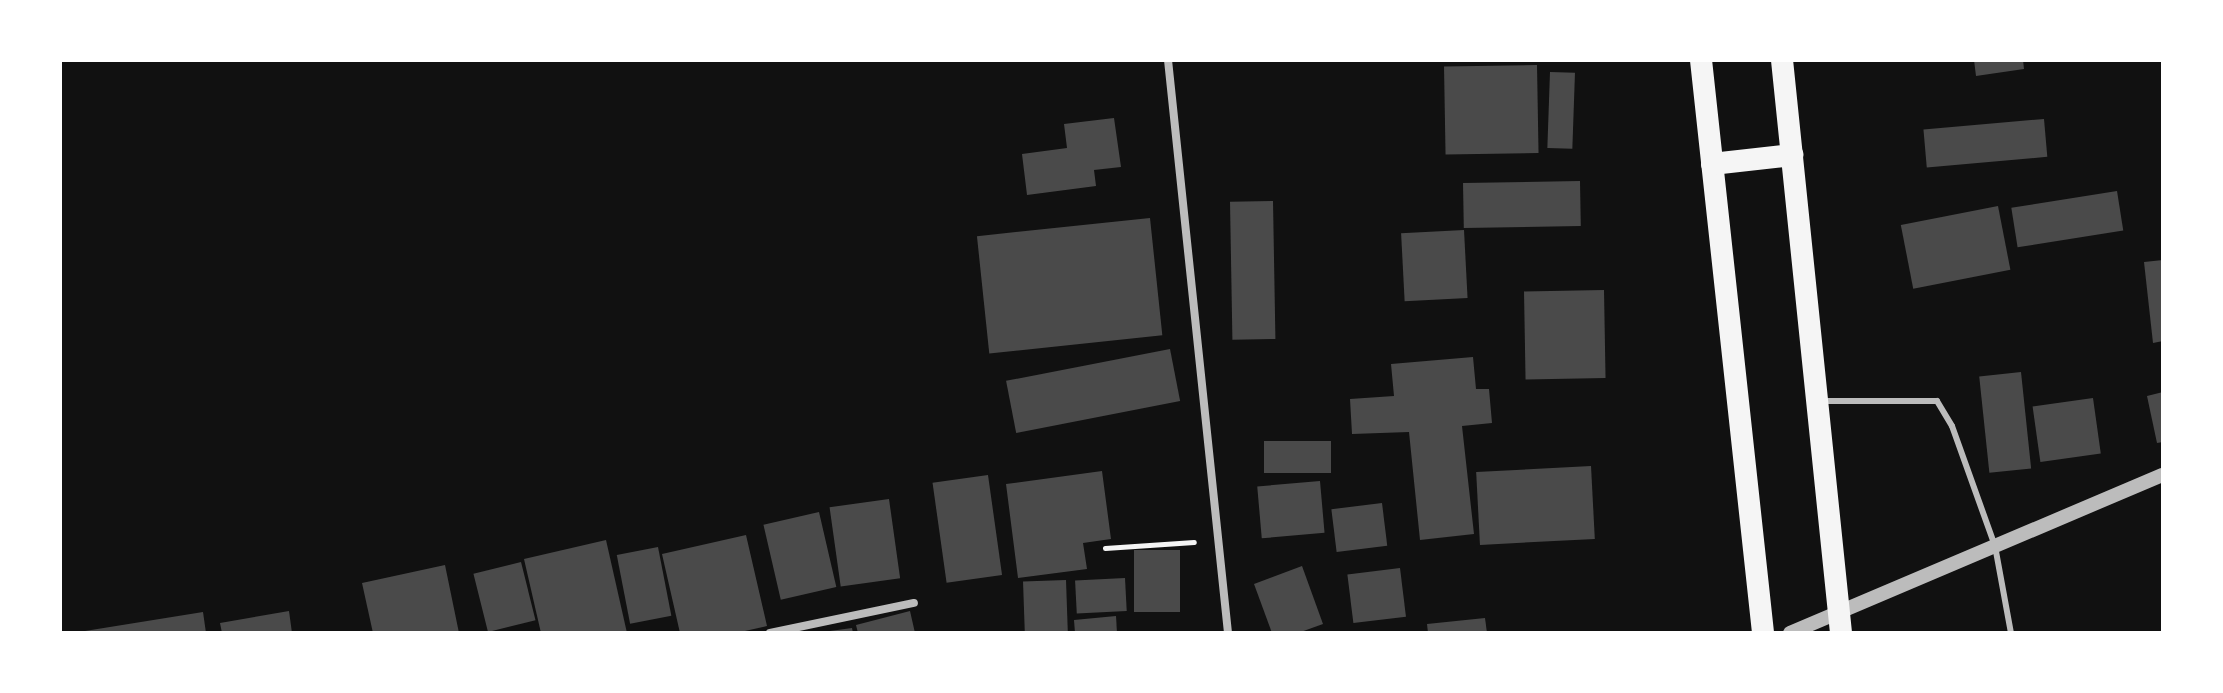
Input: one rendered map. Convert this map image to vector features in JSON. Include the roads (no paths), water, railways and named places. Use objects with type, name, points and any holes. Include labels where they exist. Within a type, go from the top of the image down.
[{"type":"highway","points":[[1701,60],[1763,633]]},
{"type":"highway","points":[[1782,60],[1840,624]]},
{"type":"highway","points":[[1712,164],[1792,155]]},
{"type":"street","points":[[1168,60],[1228,633]]},
{"type":"street","points":[[1790,633],[1840,624],[1995,546],[2163,475]]},
{"type":"street","points":[[770,633],[914,603]]},
{"type":"lane","points":[[1818,401],[1937,401],[1952,426],[1995,546],[2011,633]]}]
